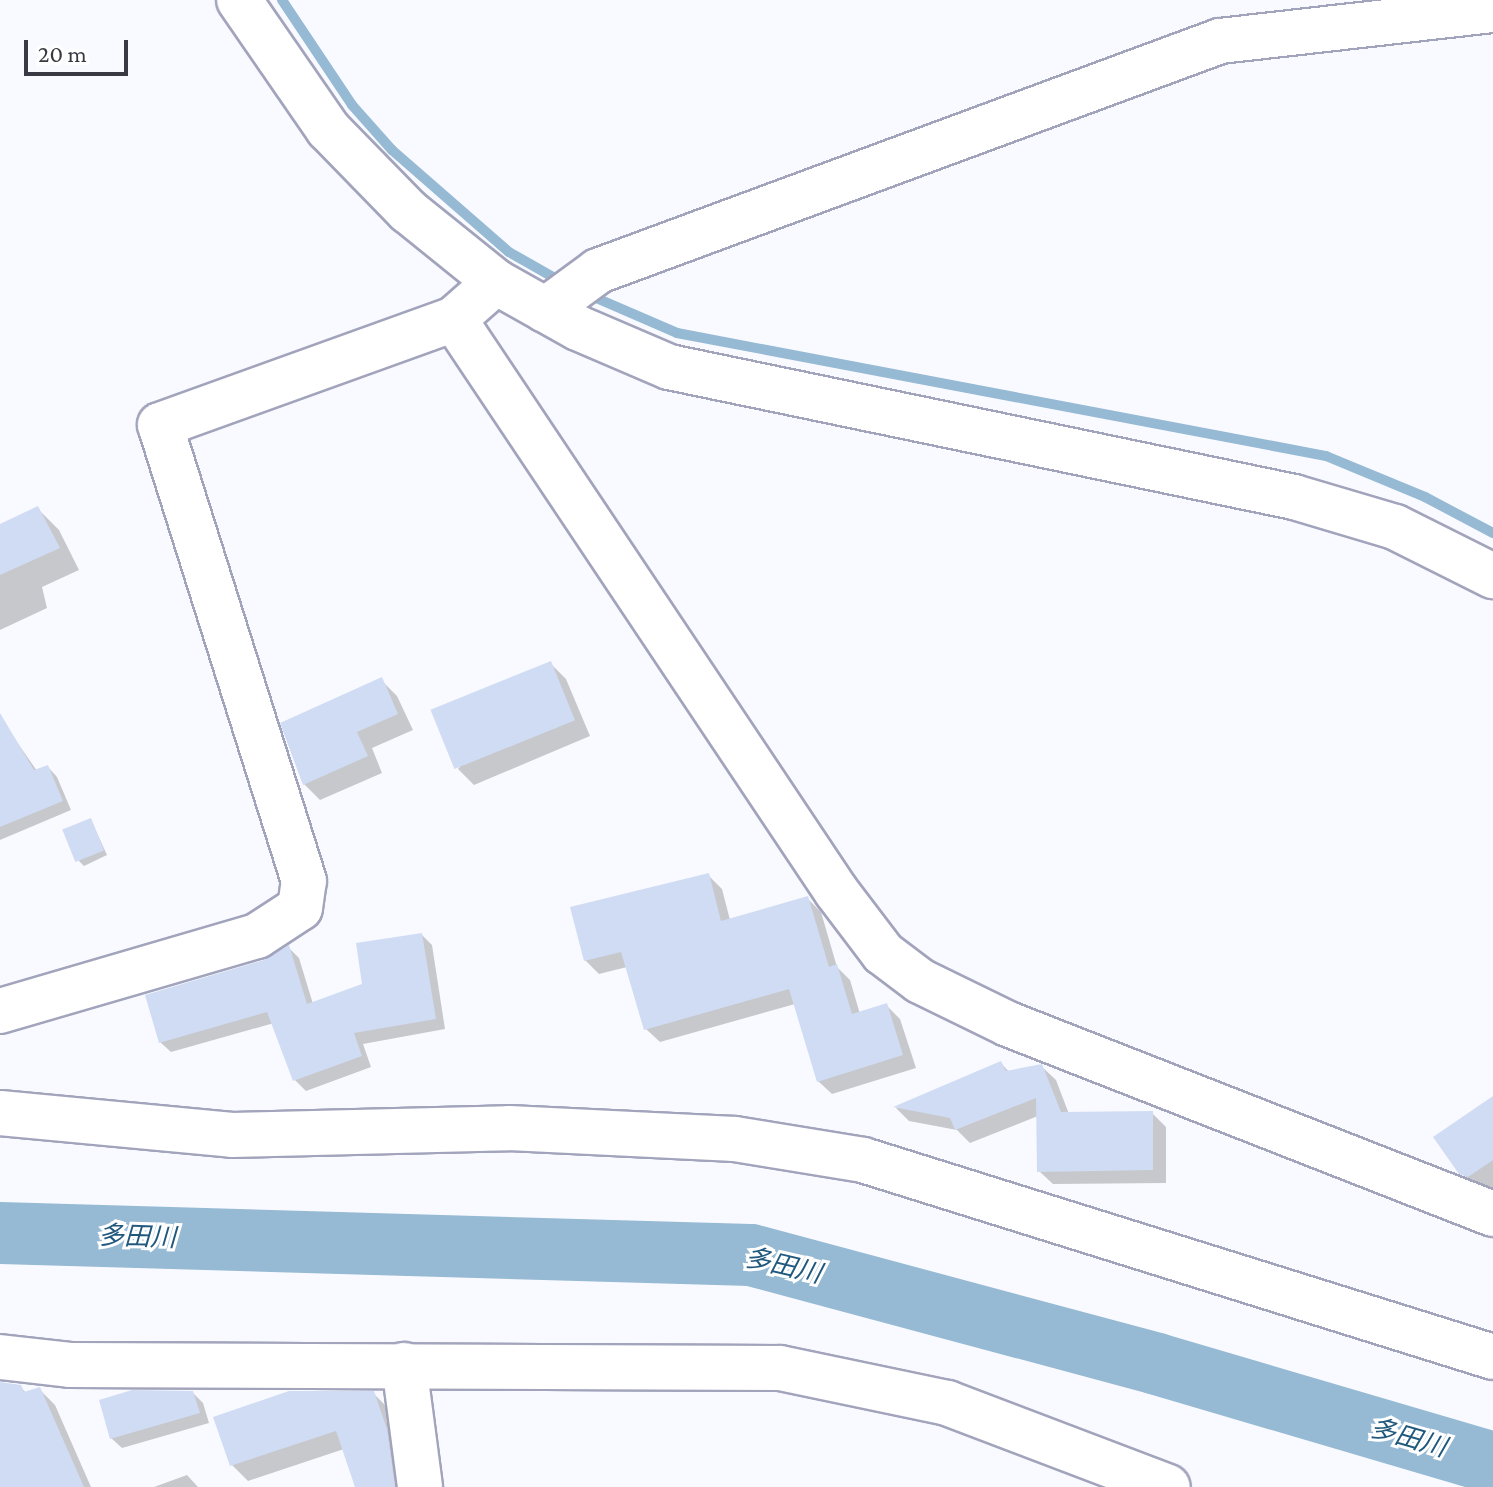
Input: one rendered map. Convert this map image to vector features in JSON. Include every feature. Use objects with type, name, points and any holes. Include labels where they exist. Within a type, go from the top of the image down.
[{"type":"street","points":[[239,0],[328,129],[408,211],[496,282],[563,296],[669,367],[1294,497],[1395,527],[1493,576]]},
{"type":"street","points":[[563,296],[598,271],[1220,41],[1483,7]]},
{"type":"street","points":[[0,1011],[257,936],[300,908],[304,881],[160,425],[454,319],[496,282]]},
{"type":"street","points":[[454,319],[827,878],[883,953],[920,981],[1008,1024],[1493,1214]]},
{"type":"street","points":[[0,1113],[232,1135],[509,1128],[735,1139],[863,1160],[1493,1357]]},
{"type":"street","points":[[0,1357],[70,1365],[554,1368],[699,1364],[794,1370],[947,1403],[1168,1487]]},
{"type":"street","points":[[404,1365],[420,1487]]},
{"type":"building","points":[[38,506],[60,548],[0,575],[0,524]]},
{"type":"building","points":[[551,661],[575,720],[454,769],[430,710]]},
{"type":"building","points":[[382,677],[398,714],[357,732],[368,756],[303,785],[280,723]]},
{"type":"building","points":[[0,713],[34,770],[48,765],[63,801],[0,827]]},
{"type":"building","points":[[91,818],[104,850],[75,862],[62,830]]},
{"type":"building","points":[[709,873],[721,921],[808,896],[829,967],[837,964],[852,1014],[887,1003],[903,1055],[817,1082],[789,989],[644,1030],[621,952],[584,961],[570,907]]},
{"type":"building","points":[[422,933],[436,1019],[354,1033],[362,1056],[293,1081],[267,1012],[159,1043],[145,995],[264,960],[289,945],[307,1004],[362,984],[356,943]]},
{"type":"building","points":[[1001,1061],[1006,1071],[1042,1064],[1061,1112],[1153,1111],[1153,1170],[1037,1172],[1036,1098],[955,1130],[950,1118],[893,1107]]},
{"type":"building","points":[[1493,1096],[1493,1160],[1468,1177],[1459,1174],[1433,1137]]},
{"type":"building","points":[[0,1382],[21,1385],[24,1392],[40,1387],[84,1487],[0,1487]]},
{"type":"building","points":[[132,1390],[193,1391],[200,1413],[110,1439],[99,1400]]},
{"type":"building","points":[[289,1391],[374,1391],[387,1429],[395,1487],[355,1487],[336,1431],[230,1466],[213,1417]]},
{"type":"waterway","points":[[282,0],[352,105],[392,150],[509,252],[565,284]]},
{"type":"waterway","points":[[587,294],[677,333],[1326,456],[1425,497],[1493,533]]},
{"type":"waterway","name":"多田川","points":[[0,1233],[751,1255],[1157,1364],[1493,1463]]}]
